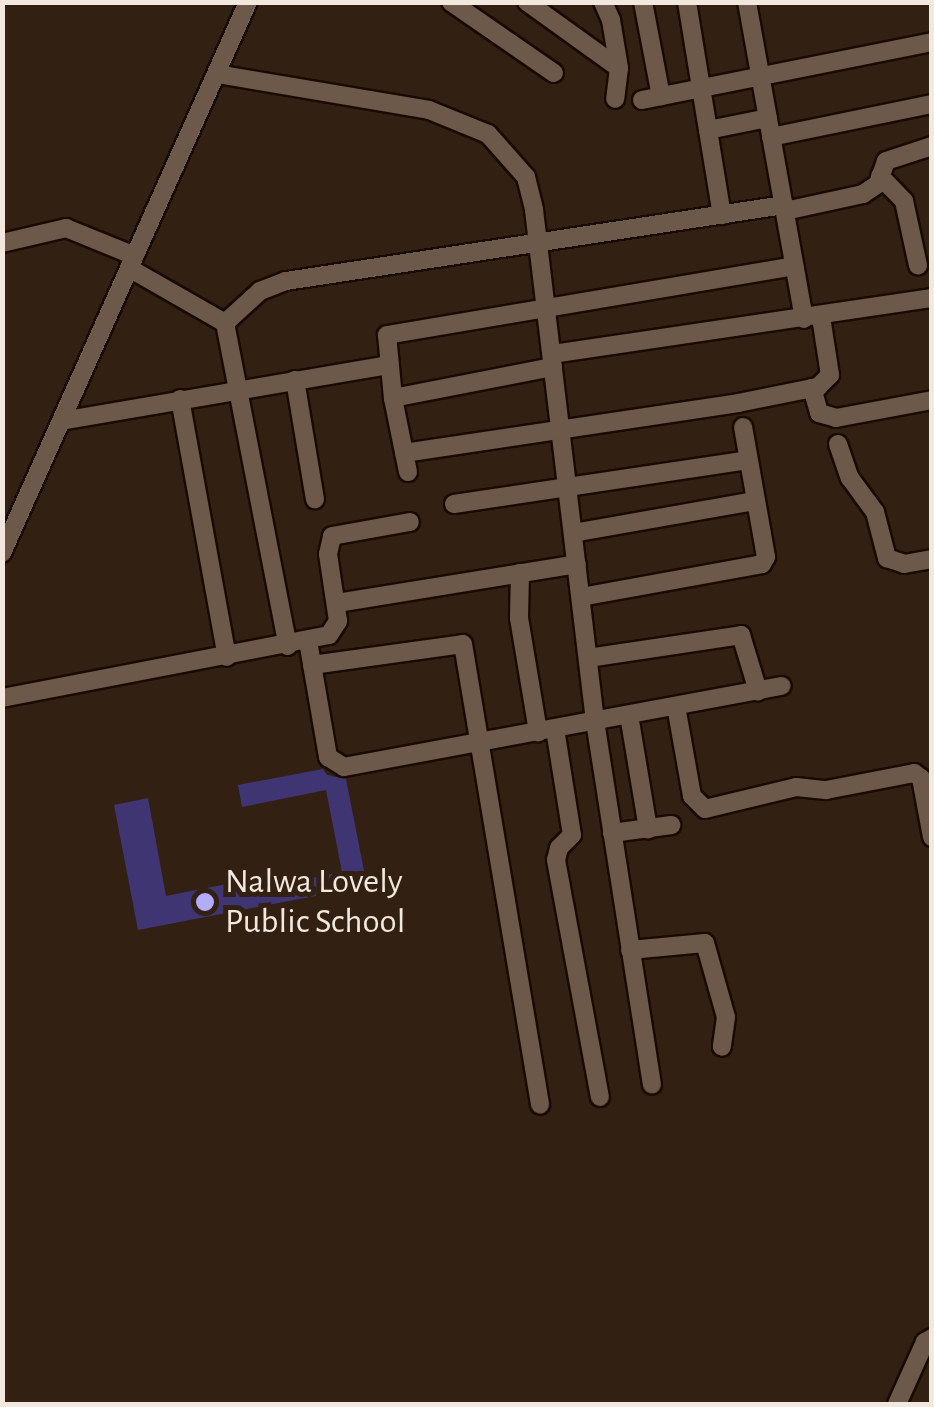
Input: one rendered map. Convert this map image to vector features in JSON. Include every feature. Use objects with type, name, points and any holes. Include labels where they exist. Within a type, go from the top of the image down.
[{"type":"street","points":[[2,554],[248,2]]},
{"type":"street","points":[[451,2],[554,72]]},
{"type":"street","points":[[526,2],[549,10],[619,68]]},
{"type":"street","points":[[603,2],[611,20],[619,68],[615,99]]},
{"type":"street","points":[[643,2],[652,98],[931,44]]},
{"type":"street","points":[[687,2],[722,216]]},
{"type":"street","points":[[404,453],[826,384],[830,375],[794,266],[747,2]]},
{"type":"street","points":[[217,74],[429,110],[488,134],[526,177],[539,246],[595,721],[652,1085]]},
{"type":"street","points":[[708,130],[770,128],[932,104]]},
{"type":"street","points":[[226,323],[260,290],[286,281],[539,246],[863,194],[874,189],[892,157],[932,146]]},
{"type":"street","points":[[880,176],[904,201],[918,265]]},
{"type":"street","points":[[2,243],[66,228],[132,262],[226,323],[288,646]]},
{"type":"street","points":[[408,472],[385,339],[392,334],[794,266]]},
{"type":"street","points":[[393,398],[552,360],[932,298]]},
{"type":"street","points":[[61,422],[239,388],[389,365]]},
{"type":"street","points":[[295,380],[314,499]]},
{"type":"street","points":[[812,388],[819,413],[836,418],[932,400]]},
{"type":"street","points":[[180,399],[228,657]]},
{"type":"street","points":[[580,597],[762,564],[766,557],[743,427]]},
{"type":"street","points":[[838,444],[850,478],[875,512],[888,558],[904,564],[932,559]]},
{"type":"street","points":[[454,504],[748,460]]},
{"type":"street","points":[[573,532],[755,501]]},
{"type":"street","points":[[2,698],[288,646],[336,629],[328,554],[332,536],[410,522]]},
{"type":"street","points":[[336,603],[577,564]]},
{"type":"street","points":[[520,574],[519,618],[572,835],[559,848],[556,860],[600,1097]]},
{"type":"street","points":[[588,658],[741,635],[758,691]]},
{"type":"street","points":[[308,641],[328,757],[344,767],[782,686]]},
{"type":"street","points":[[312,665],[459,641],[466,654],[540,1106]]},
{"type":"street","points":[[676,706],[692,796],[704,809],[796,786],[826,790],[914,773],[921,778],[932,837]]},
{"type":"street","points":[[629,715],[648,829]]},
{"type":"street","points":[[612,833],[671,825]]},
{"type":"street","points":[[630,950],[706,943],[726,1017],[722,1048]]},
{"type":"street","points":[[897,1404],[924,1342],[932,1338]]},
{"type":"building","points":[[323,769],[327,775],[346,779],[367,886],[138,930],[114,805],[148,798],[166,896],[237,882],[239,892],[342,872],[326,790],[242,807],[238,785]]},
{"type":"place","name":"Nalwa Lovely Public School","points":[[205,902]]}]
